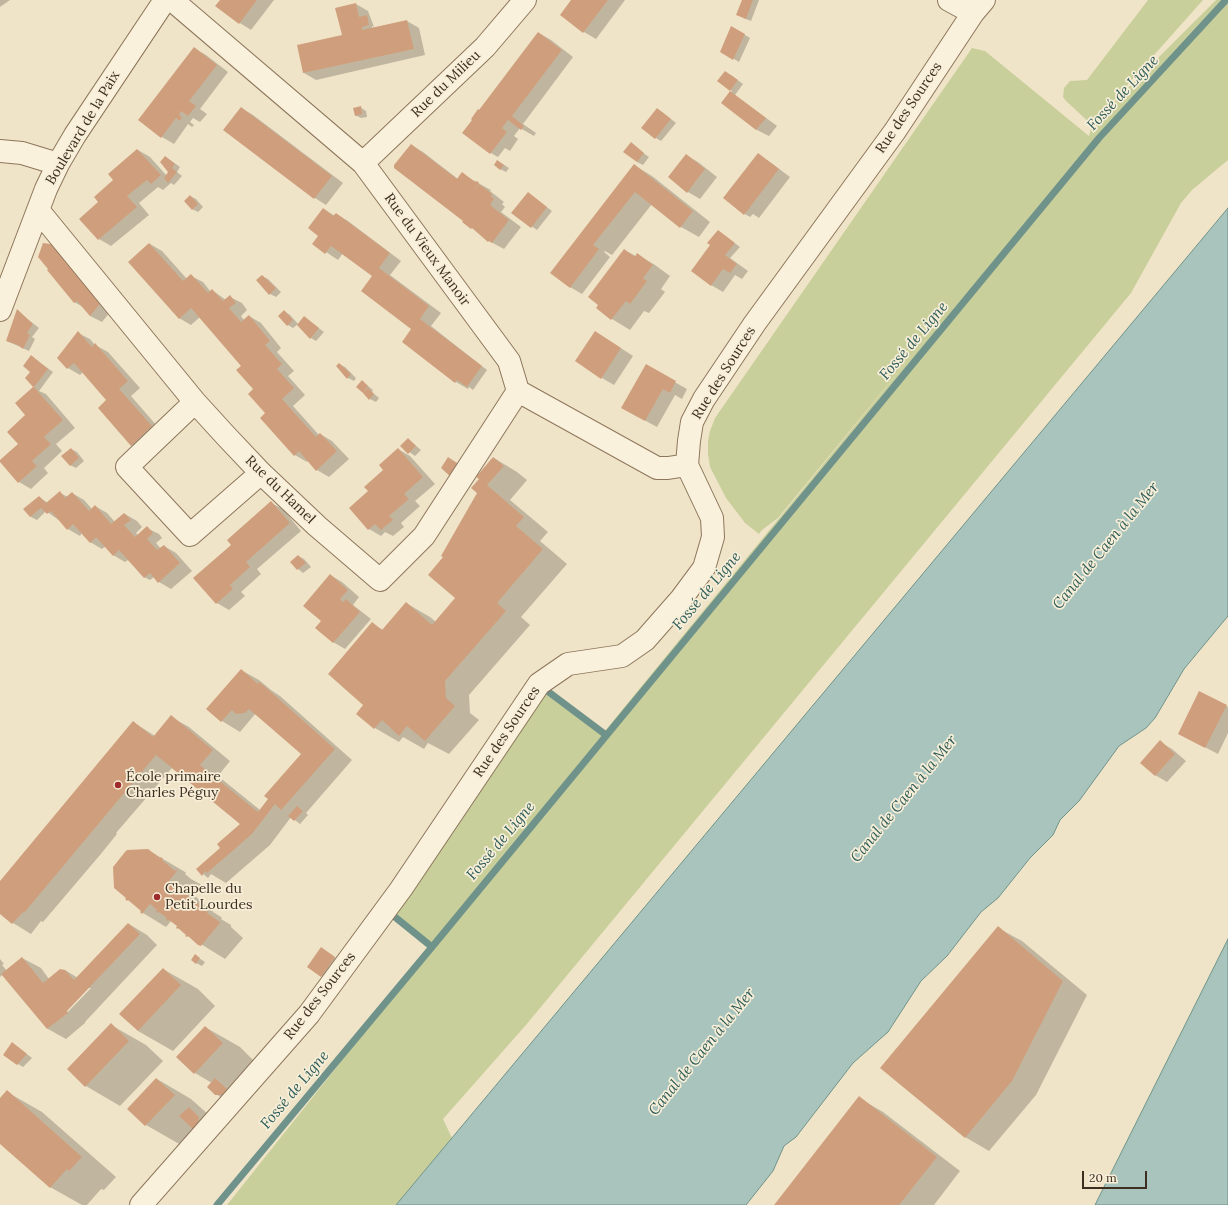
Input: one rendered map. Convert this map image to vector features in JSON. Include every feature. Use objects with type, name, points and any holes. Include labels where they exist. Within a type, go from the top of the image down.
[{"type":"street","name":"Boulevard de la Paix","points":[[0,310],[46,189],[58,164],[75,135],[165,0]]},
{"type":"street","name":"Rue du Vieux Manoir","points":[[172,0],[363,163],[509,361],[518,391]]},
{"type":"street","name":"Rue du Milieu","points":[[363,163],[485,47],[525,0]]},
{"type":"street","points":[[949,0],[978,7]]},
{"type":"street","name":"Rue des Sources","points":[[141,1205],[309,1014],[401,889],[539,684],[568,664],[622,656],[634,648],[645,640],[681,599],[704,568],[713,537],[712,518],[687,465],[692,422],[704,399],[755,323],[895,131],[978,7]]},
{"type":"street","points":[[0,151],[22,153],[58,164]]},
{"type":"street","name":"Rue du Hamel","points":[[38,210],[195,402],[261,473],[317,526],[380,580],[424,536],[518,391]]},
{"type":"street","points":[[518,391],[657,468],[687,465]]},
{"type":"street","points":[[195,402],[127,467],[184,529],[190,535],[261,473]]},
{"type":"green space","points":[[1148,0],[1203,0],[1098,118],[1216,0],[1228,0],[1228,160],[1192,190],[1181,203],[1131,293],[526,1025],[443,1119],[452,1138],[396,1205],[227,1205],[432,947],[389,908],[542,687],[604,732],[956,302],[778,518],[759,534],[745,523],[726,498],[710,467],[708,441],[715,418],[972,48],[985,51],[1089,136],[1092,125],[1066,101],[1063,97],[1064,88],[1070,81],[1087,80]]},
{"type":"water","name":"Canal de Caen à la Mer","points":[[1228,208],[1228,616],[1184,669],[1155,718],[1146,728],[1119,746],[1079,801],[1060,820],[1053,835],[1030,858],[998,898],[981,912],[947,956],[921,981],[888,1032],[853,1063],[796,1137],[784,1146],[773,1171],[746,1205],[396,1205]]},
{"type":"water","points":[[1228,939],[1228,1205],[1095,1205]]},
{"type":"building","points":[[220,0],[257,0],[239,24],[215,6]]},
{"type":"building","points":[[571,0],[608,0],[583,33],[560,15]]},
{"type":"building","points":[[742,0],[753,0],[746,19],[736,15]]},
{"type":"building","points":[[356,3],[359,17],[367,15],[369,25],[362,27],[362,30],[407,20],[414,49],[303,73],[297,45],[342,35],[335,8]]},
{"type":"building","points":[[731,26],[745,34],[733,60],[720,52]]},
{"type":"building","points":[[538,32],[562,50],[512,116],[524,126],[521,130],[508,120],[502,128],[507,132],[490,154],[462,133],[478,109],[479,110]]},
{"type":"building","points":[[194,47],[217,65],[189,101],[196,106],[188,116],[181,111],[179,115],[182,117],[180,121],[176,118],[161,138],[138,120]]},
{"type":"building","points":[[725,71],[738,80],[730,91],[717,81]]},
{"type":"building","points":[[730,91],[766,118],[756,130],[721,103]]},
{"type":"building","points":[[361,106],[362,114],[355,116],[353,108]]},
{"type":"building","points":[[241,107],[332,176],[314,199],[223,130]]},
{"type":"building","points":[[657,108],[671,119],[655,139],[641,128]]},
{"type":"building","points":[[631,142],[644,153],[637,162],[623,152]]},
{"type":"building","points":[[411,144],[457,179],[462,172],[475,182],[477,181],[479,183],[472,193],[479,184],[492,194],[491,196],[494,199],[490,205],[509,220],[492,243],[489,241],[488,242],[472,228],[471,229],[462,222],[463,221],[394,168],[394,165]]},
{"type":"building","points":[[137,149],[161,175],[151,184],[147,180],[127,196],[137,207],[98,240],[79,219],[98,202],[94,197],[113,180],[108,174]]},
{"type":"building","points":[[758,153],[779,169],[744,215],[723,198]]},
{"type":"building","points":[[686,154],[705,169],[687,193],[668,177]]},
{"type":"building","points":[[165,156],[175,164],[172,168],[177,172],[168,183],[164,178],[168,172],[160,162]]},
{"type":"building","points":[[497,160],[504,165],[500,170],[494,165]]},
{"type":"building","points":[[634,164],[693,211],[680,228],[635,192],[593,245],[599,249],[570,288],[550,273]]},
{"type":"building","points":[[528,192],[547,207],[531,228],[511,213]]},
{"type":"building","points":[[190,195],[198,204],[192,210],[184,201]]},
{"type":"building","points":[[323,208],[333,216],[336,213],[390,253],[379,268],[429,306],[420,319],[482,366],[467,387],[457,380],[455,383],[402,342],[411,329],[361,291],[372,276],[331,246],[325,254],[312,244],[318,236],[308,228]]},
{"type":"building","points":[[718,230],[735,243],[725,255],[737,264],[730,273],[723,269],[711,286],[691,271],[710,245],[707,243]]},
{"type":"building","points":[[43,243],[51,244],[100,304],[90,316],[77,301],[74,303],[38,257]]},
{"type":"building","points":[[149,243],[183,281],[191,274],[208,293],[212,289],[223,301],[230,295],[236,303],[229,308],[241,322],[249,315],[270,341],[265,345],[282,364],[277,369],[294,388],[282,399],[316,437],[320,433],[337,451],[316,471],[299,451],[294,456],[260,418],[265,413],[248,394],[253,389],[236,370],[241,366],[191,308],[179,319],[128,262]]},
{"type":"building","points":[[624,249],[635,257],[637,253],[653,265],[643,278],[647,281],[630,304],[626,301],[611,320],[596,308],[598,305],[588,297]]},
{"type":"building","points":[[262,275],[276,288],[269,295],[256,280]]},
{"type":"building","points":[[17,309],[33,324],[27,333],[30,335],[23,349],[18,345],[6,341]]},
{"type":"building","points":[[284,310],[293,320],[287,326],[278,316]]},
{"type":"building","points":[[304,316],[319,328],[310,339],[297,325]]},
{"type":"building","points":[[78,331],[92,347],[95,343],[128,381],[119,389],[152,426],[131,446],[98,408],[106,400],[74,363],[67,369],[57,358]]},
{"type":"building","points":[[595,331],[621,348],[601,379],[575,361]]},
{"type":"building","points":[[31,355],[48,369],[34,387],[63,420],[44,437],[51,444],[32,461],[37,466],[18,483],[0,462],[0,460],[18,444],[7,432],[25,415],[15,403],[33,387],[25,378],[30,372],[23,366]]},
{"type":"building","points":[[339,363],[351,374],[347,379],[336,366]]},
{"type":"building","points":[[646,364],[676,381],[670,393],[663,389],[645,421],[621,408]]},
{"type":"building","points":[[362,380],[368,386],[363,393],[356,387]]},
{"type":"building","points":[[368,388],[374,394],[369,400],[363,393]]},
{"type":"building","points":[[408,438],[416,446],[408,454],[400,446]]},
{"type":"building","points":[[71,448],[79,458],[70,466],[61,456]]},
{"type":"building","points":[[398,448],[423,477],[404,494],[409,499],[389,516],[393,520],[381,530],[375,524],[368,530],[349,508],[368,491],[364,487],[383,470],[379,465]]},
{"type":"building","points":[[448,457],[460,465],[452,478],[441,468]]},
{"type":"building","points":[[493,457],[504,466],[487,485],[524,517],[516,526],[543,549],[497,603],[506,611],[445,681],[446,698],[455,706],[425,741],[407,726],[399,736],[382,720],[374,729],[356,714],[363,705],[328,674],[372,622],[382,630],[406,602],[432,625],[455,598],[428,575],[443,557],[441,556],[477,493],[471,488],[479,479],[476,477]]},
{"type":"building","points":[[60,491],[65,498],[72,492],[89,511],[95,505],[111,524],[124,513],[131,520],[124,525],[135,537],[147,526],[153,533],[147,539],[157,550],[164,545],[180,563],[158,583],[150,573],[144,578],[119,550],[113,556],[96,537],[90,543],[73,524],[67,530],[51,511],[47,514],[41,508],[30,517],[23,509],[39,496],[46,503]]},
{"type":"building","points":[[271,501],[290,523],[246,562],[250,567],[230,585],[233,589],[216,604],[193,578],[231,545],[227,540]]},
{"type":"building","points":[[298,555],[306,563],[297,570],[290,562]]},
{"type":"building","points":[[330,574],[348,590],[340,599],[343,602],[346,599],[360,612],[333,643],[315,628],[321,621],[303,606]]},
{"type":"building","points":[[241,669],[258,684],[259,682],[262,684],[335,749],[281,810],[275,804],[252,834],[207,873],[205,871],[202,876],[196,869],[220,848],[217,844],[240,824],[156,755],[24,913],[23,912],[12,924],[0,914],[0,881],[133,721],[153,737],[171,715],[213,750],[200,765],[258,812],[268,799],[264,796],[301,754],[249,709],[245,713],[236,714],[232,710],[221,722],[206,709]]},
{"type":"building","points":[[1199,691],[1227,705],[1205,748],[1178,734]]},
{"type":"building","points":[[1160,740],[1175,754],[1155,776],[1140,763]]},
{"type":"building","points":[[297,806],[303,811],[294,821],[288,816]]},
{"type":"building","name":"Chapelle du Petit Lourdes","points":[[148,849],[160,858],[161,857],[163,859],[162,860],[175,871],[176,869],[177,871],[169,881],[177,887],[180,887],[179,889],[189,895],[188,897],[196,903],[197,902],[199,904],[198,905],[206,912],[207,910],[207,913],[220,922],[201,946],[188,936],[185,936],[186,935],[176,928],[177,926],[169,920],[166,920],[167,918],[159,912],[158,913],[156,911],[157,910],[150,904],[142,914],[140,912],[141,911],[128,900],[127,901],[125,899],[126,898],[114,888],[113,867],[125,852],[127,850]]},
{"type":"building","points":[[128,923],[140,934],[67,1011],[68,1013],[47,1029],[1,974],[22,957],[43,983],[60,969],[65,970],[74,980]]},
{"type":"building","points":[[998,926],[1063,981],[1012,1081],[965,1138],[880,1068]]},
{"type":"building","points":[[321,947],[335,957],[321,977],[307,967]]},
{"type":"building","points":[[195,954],[200,958],[196,964],[191,960]]},
{"type":"building","points":[[163,968],[181,985],[138,1031],[119,1014]]},
{"type":"building","points":[[111,1023],[129,1041],[85,1087],[67,1069]]},
{"type":"building","points":[[205,1026],[223,1043],[194,1074],[176,1057]]},
{"type":"building","points":[[12,1042],[27,1054],[17,1065],[3,1055]]},
{"type":"building","points":[[156,1078],[175,1095],[145,1126],[127,1109]]},
{"type":"building","points":[[215,1078],[227,1089],[222,1095],[215,1095],[207,1087]]},
{"type":"building","points":[[7,1090],[82,1157],[69,1171],[67,1169],[50,1188],[0,1144],[0,1098]]},
{"type":"building","points":[[859,1096],[937,1157],[899,1205],[774,1205]]},
{"type":"building","points":[[189,1107],[199,1117],[198,1123],[193,1129],[179,1116]]},
{"type":"waterway","name":"Fossé de Ligne","points":[[217,1205],[432,947],[1099,138],[1226,0]]},
{"type":"waterway","points":[[542,687],[606,735]]},
{"type":"waterway","points":[[390,913],[432,947]]},
{"type":"place","name":"École primaire Charles Péguy","points":[[118,785]]},
{"type":"place","name":"Chapelle du Petit Lourdes","points":[[157,897]]}]
